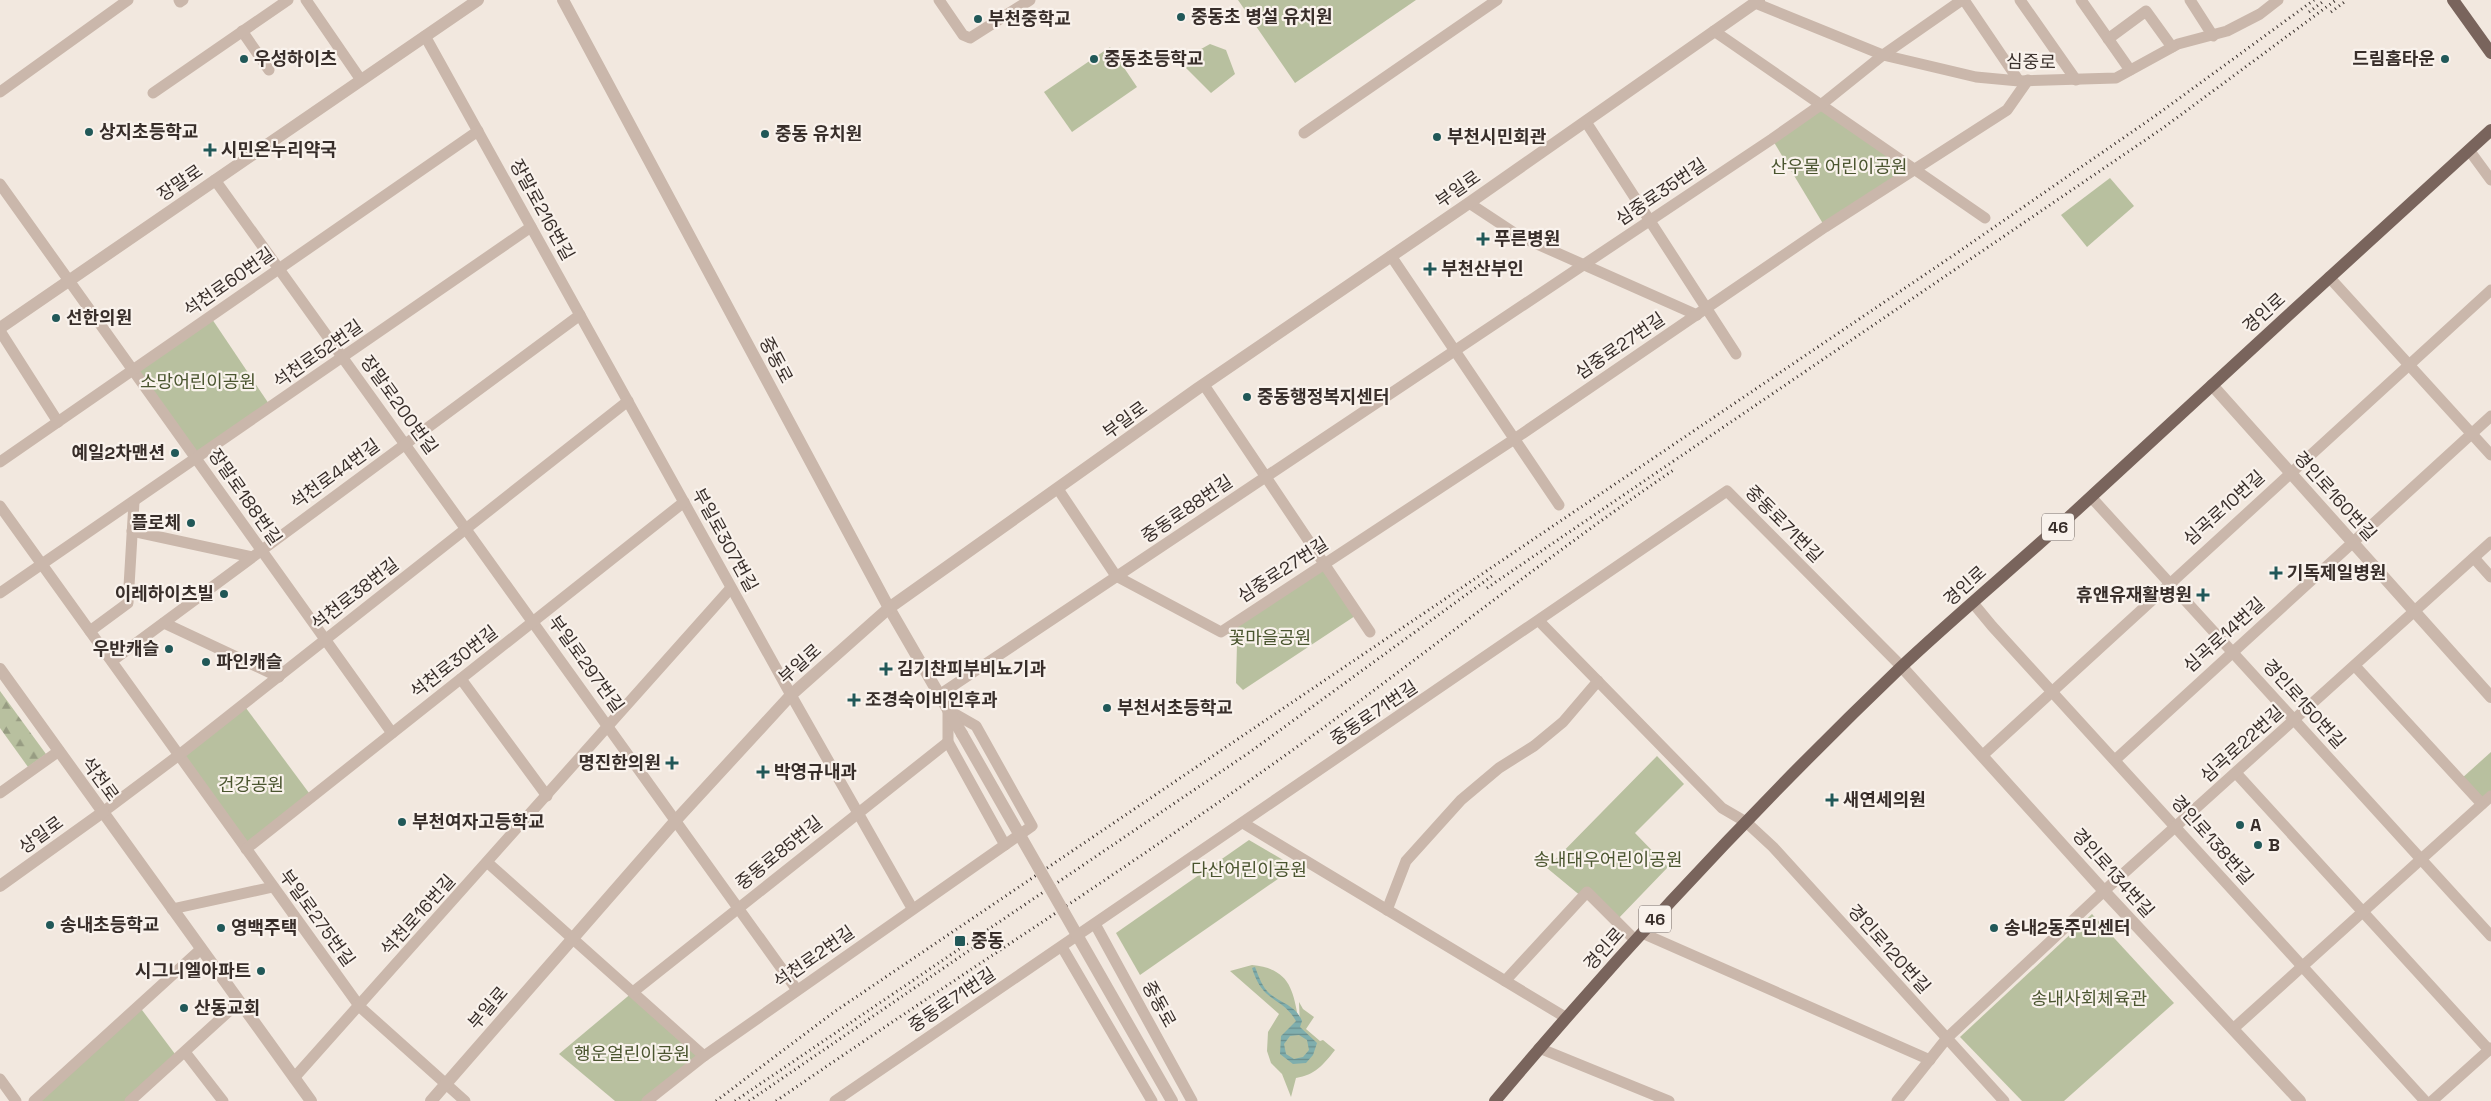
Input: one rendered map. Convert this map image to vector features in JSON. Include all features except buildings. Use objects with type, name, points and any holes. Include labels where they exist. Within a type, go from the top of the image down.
[{"type":"main road","points":[[2453,0],[2491,53]]},
{"type":"main road","name":"경인로","points":[[1494,1101],[1565,1017],[1746,822],[1902,667],[2091,497],[2491,130]]},
{"type":"street","points":[[0,92],[128,0]]},
{"type":"street","points":[[179,0],[180,2],[183,0]]},
{"type":"street","points":[[153,93],[288,0]]},
{"type":"street","points":[[306,0],[361,80]]},
{"type":"street","name":"장말로","points":[[0,329],[478,0]]},
{"type":"street","name":"중동로","points":[[563,0],[889,608],[1172,1101]]},
{"type":"street","points":[[939,0],[963,35],[970,38],[1030,0]]},
{"type":"street","points":[[1304,132],[1497,0]]},
{"type":"street","points":[[1883,56],[1963,0],[2023,80]]},
{"type":"street","points":[[2020,0],[2076,80]]},
{"type":"street","points":[[2081,0],[2130,70]]},
{"type":"street","points":[[2191,0],[2213,36]]},
{"type":"street","name":"심중로","points":[[1754,1],[1883,56],[1976,77],[2023,80],[2076,80],[2116,78],[2172,47],[2213,36],[2260,14],[2278,0]]},
{"type":"street","name":"부일로","points":[[430,1101],[677,819],[791,695],[889,608],[1204,384],[1586,122],[1754,1]]},
{"type":"street","points":[[2108,39],[2146,11],[2172,47]]},
{"type":"street","points":[[1714,31],[1985,218]]},
{"type":"street","points":[[242,32],[269,70]]},
{"type":"street","name":"장말로216번길","points":[[425,36],[628,401]]},
{"type":"street","name":"심중로35번길","points":[[1454,352],[1822,104],[1883,56]]},
{"type":"street","name":"심중로27번길","points":[[1116,576],[1223,631],[1513,440],[1826,227],[2007,110],[2023,80]]},
{"type":"street","points":[[1586,122],[1650,221],[1702,312],[1736,354]]},
{"type":"street","name":"석천로60번길","points":[[0,462],[478,131]]},
{"type":"street","points":[[2469,150],[2491,180]]},
{"type":"street","name":"장말로200번길","points":[[215,180],[466,528]]},
{"type":"street","name":"장말로188번길","points":[[0,184],[4,196],[68,281],[196,459],[257,554],[325,640],[392,733]]},
{"type":"street","points":[[1469,203],[1519,236],[1702,312]]},
{"type":"street","name":"석천로52번길","points":[[0,593],[531,227]]},
{"type":"street","points":[[1391,256],[1513,440],[1559,505]]},
{"type":"street","points":[[2329,277],[2491,455]]},
{"type":"street","name":"심곡로10번길","points":[[1983,755],[2169,582],[2491,290]]},
{"type":"street","name":"석천로44번길","points":[[112,661],[580,315]]},
{"type":"street","points":[[0,329],[58,422]]},
{"type":"street","name":"중동로88번길","points":[[939,695],[1454,352]]},
{"type":"street","points":[[1204,384],[1265,478],[1370,632]]},
{"type":"street","name":"경인로160번길","points":[[2212,385],[2491,697]]},
{"type":"street","name":"부일로307번길","points":[[628,401],[731,588],[912,908]]},
{"type":"street","name":"석천로38번길","points":[[103,812],[279,677],[628,401]]},
{"type":"street","name":"심곡로14번길","points":[[2115,760],[2491,416]]},
{"type":"street","points":[[1058,489],[1116,576]]},
{"type":"street","name":"중동로71번길","points":[[835,1101],[1727,491],[1902,667]]},
{"type":"street","name":"경인로150번길","points":[[2091,497],[2491,936]]},
{"type":"street","points":[[90,631],[128,604],[134,502]]},
{"type":"street","name":"석천로30번길","points":[[246,849],[684,502]]},
{"type":"street","name":"부일로275번길","points":[[0,506],[360,1007],[465,1101]]},
{"type":"street","name":"부일로297번길","points":[[466,528],[677,819],[797,990]]},
{"type":"street","points":[[132,531],[257,554]]},
{"type":"street","name":"심곡로22번길","points":[[1897,1101],[1947,1038],[2104,891],[2491,542]]},
{"type":"street","points":[[2474,558],[2491,577]]},
{"type":"street","name":"석천로16번길","points":[[294,1078],[360,1007],[731,588]]},
{"type":"street","name":"경인로138번길","points":[[1973,603],[2051,691],[2177,827],[2301,967],[2425,1101]]},
{"type":"street","name":"경인로120번길","points":[[1539,621],[1722,808],[1746,822],[1773,847],[2004,1101]]},
{"type":"street","points":[[164,623],[279,677]]},
{"type":"street","points":[[2355,666],[2482,804]]},
{"type":"street","name":"경인로134번길","points":[[1902,667],[2104,891],[2300,1101]]},
{"type":"street","name":"석천로","points":[[0,669],[311,1101]]},
{"type":"street","points":[[461,679],[548,796]]},
{"type":"street","points":[[1388,910],[1406,861],[1455,807],[1499,768],[1534,746],[1563,722],[1598,681]]},
{"type":"street","points":[[948,710],[948,742],[1005,845]]},
{"type":"street","name":"석천로2번길","points":[[647,1101],[704,1056],[912,908],[1032,826],[976,726],[948,710]]},
{"type":"street","name":"중동로85번길","points":[[633,992],[948,742]]},
{"type":"street","points":[[2,787],[58,750]]},
{"type":"street","points":[[2236,773],[2490,1049],[2432,1101]]},
{"type":"street","points":[[2233,1029],[2491,796]]},
{"type":"street","name":"상일로","points":[[0,886],[103,812]]},
{"type":"street","points":[[1244,823],[1565,1017]]},
{"type":"street","points":[[488,863],[704,1056]]},
{"type":"street","points":[[172,909],[273,887]]},
{"type":"street","points":[[1505,981],[1587,892],[1638,937],[1930,1060]]},
{"type":"street","name":"중동로","points":[[1095,924],[1192,1101]]},
{"type":"street","points":[[1062,947],[1152,1101]]},
{"type":"street","points":[[34,1101],[201,949]]},
{"type":"street","points":[[130,1101],[239,1002]]},
{"type":"street","points":[[1539,1048],[1669,1101]]},
{"type":"street","points":[[185,1052],[222,1101]]},
{"type":"street","points":[[0,1079],[16,1101]]},
{"type":"green space","points":[[1238,0],[1416,0],[1295,83]]},
{"type":"green space","points":[[1210,44],[1226,50],[1235,74],[1211,93],[1186,68],[1194,53]]},
{"type":"green space","points":[[1110,47],[1137,87],[1072,132],[1044,92]]},
{"type":"green space","name":"산우물 어린이공원","points":[[1822,104],[1916,169],[1825,227],[1772,139]]},
{"type":"green space","points":[[2110,178],[2134,206],[2087,247],[2061,215]]},
{"type":"green space","name":"소망어린이공원","points":[[210,316],[271,407],[196,459],[132,370]]},
{"type":"green space","name":"꽃마을공원","points":[[1323,568],[1355,616],[1243,690],[1236,683],[1237,643],[1227,632]]},
{"type":"green space","points":[[0,691],[46,754],[28,767],[0,728]]},
{"type":"green space","name":"건강공원","points":[[243,704],[312,797],[246,849],[179,755]]},
{"type":"green space","points":[[2491,752],[2491,791],[2481,800],[2461,779]]},
{"type":"green space","name":"송내대우어린이공원","points":[[1657,756],[1684,784],[1635,833],[1668,867],[1616,921],[1588,892],[1582,897],[1547,868]]},
{"type":"green space","name":"다산어린이공원","points":[[1249,840],[1295,867],[1140,975],[1116,933]]},
{"type":"green space","name":"송내사회체육관","points":[[2092,914],[2174,1003],[2064,1101],[2022,1101],[1960,1037]]},
{"type":"green space","points":[[1252,965],[1266,967],[1283,977],[1293,993],[1300,1027],[1299,1002],[1303,1009],[1314,1017],[1306,1029],[1320,1041],[1323,1040],[1335,1050],[1314,1072],[1296,1078],[1291,1097],[1282,1074],[1271,1063],[1267,1051],[1268,1032],[1279,1014],[1230,971]]},
{"type":"green space","name":"행운얼린이공원","points":[[633,992],[704,1056],[647,1101],[615,1101],[559,1054]]},
{"type":"green space","points":[[139,1006],[178,1058],[130,1101],[34,1101]]},
{"type":"water","points":[[1255,967],[1263,985],[1270,994],[1296,1012],[1302,1021],[1300,1027],[1317,1043],[1313,1055],[1306,1063],[1293,1064],[1280,1054],[1281,1036],[1296,1021],[1285,1007],[1262,988],[1256,980],[1252,968]],"holes":[[[1299,1035],[1307,1040],[1309,1050],[1303,1057],[1294,1059],[1286,1054],[1284,1044],[1290,1036]]]},
{"type":"railway","points":[[716,1101],[834,1012],[1951,257],[2155,116],[2314,0]]},
{"type":"railway","points":[[2309,12],[2325,0]]},
{"type":"railway","points":[[1487,588],[2163,128],[2336,0]]},
{"type":"railway","points":[[2331,12],[2347,0]]},
{"type":"railway","points":[[776,1101],[1236,790],[1348,710],[1580,536],[1675,469]]},
{"type":"railway","points":[[735,1101],[1250,752],[1492,576]]},
{"type":"railway","points":[[749,1101],[986,939]]},
{"type":"place","name":"중동초 병설 유치원","points":[[1181,17]]},
{"type":"place","name":"부천중학교","points":[[978,19]]},
{"type":"place","name":"우성하이츠","points":[[244,59]]},
{"type":"place","name":"중동초등학교","points":[[1094,59]]},
{"type":"place","name":"드림홈타운","points":[[2445,59]]},
{"type":"place","name":"상지초등학교","points":[[89,132]]},
{"type":"place","name":"중동 유치원","points":[[765,134]]},
{"type":"place","name":"부천시민회관","points":[[1437,137]]},
{"type":"place","name":"시민온누리약국","points":[[210,150]]},
{"type":"place","name":"푸른병원","points":[[1483,239]]},
{"type":"place","name":"부천산부인","points":[[1430,269]]},
{"type":"place","name":"선한의원","points":[[56,318]]},
{"type":"place","name":"중동행정복지센터","points":[[1247,397]]},
{"type":"place","name":"예일2차맨션","points":[[175,453]]},
{"type":"place","name":"플로체","points":[[191,523]]},
{"type":"place","name":"기독제일병원","points":[[2276,573]]},
{"type":"place","name":"이레하이츠빌","points":[[224,594]]},
{"type":"place","name":"휴앤유재활병원","points":[[2203,595]]},
{"type":"place","name":"우반캐슬","points":[[169,649]]},
{"type":"place","name":"파인캐슬","points":[[206,662]]},
{"type":"place","name":"김기찬피부비뇨기과","points":[[886,669]]},
{"type":"place","name":"조경숙이비인후과","points":[[854,700]]},
{"type":"place","name":"부천서초등학교","points":[[1107,708]]},
{"type":"place","name":"명진한의원","points":[[672,763]]},
{"type":"place","name":"박영규내과","points":[[763,772]]},
{"type":"place","name":"새연세의원","points":[[1832,800]]},
{"type":"place","name":"부천여자고등학교","points":[[402,822]]},
{"type":"place","name":"A","points":[[2240,825]]},
{"type":"place","name":"B","points":[[2258,845]]},
{"type":"place","name":"송내초등학교","points":[[50,925]]},
{"type":"place","name":"영백주택","points":[[221,928]]},
{"type":"place","name":"송내2동주민센터","points":[[1994,928]]},
{"type":"place","name":"중동","points":[[960,941]]},
{"type":"place","name":"시그니엘아파트","points":[[261,971]]},
{"type":"place","name":"산동교회","points":[[184,1008]]}]
